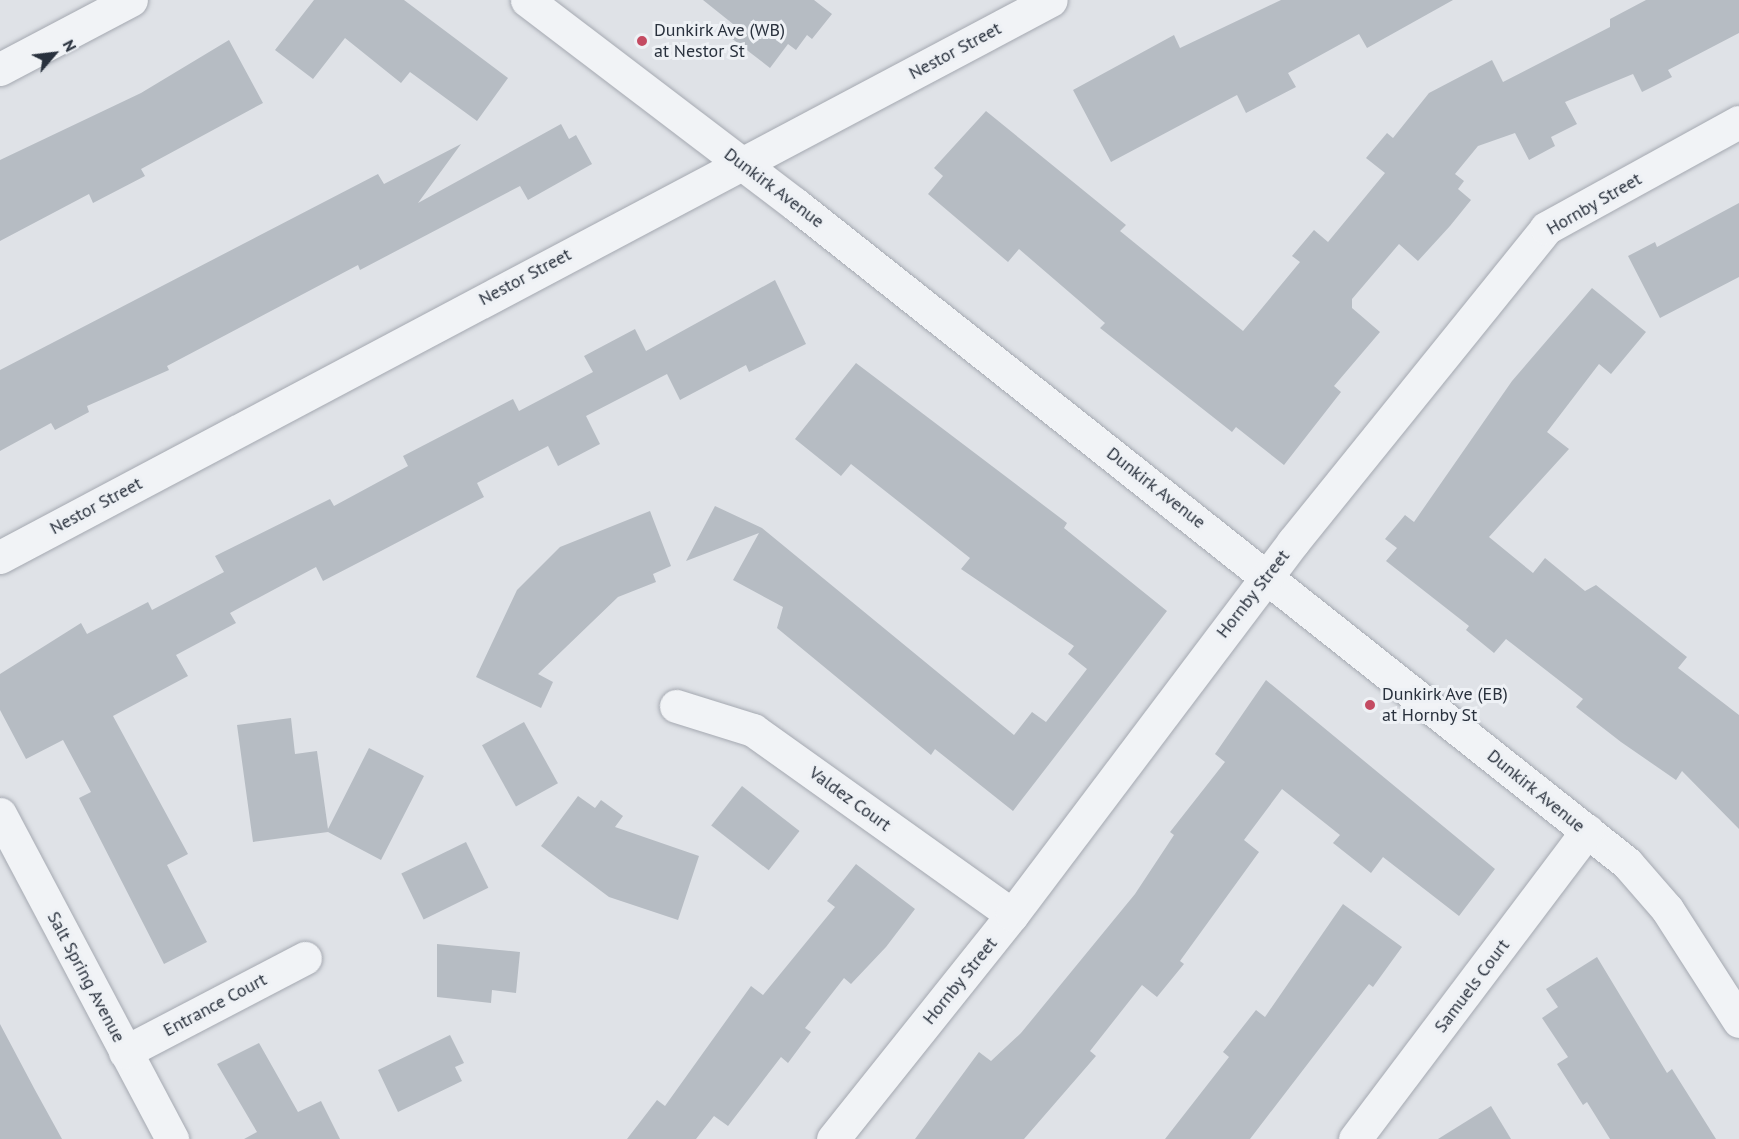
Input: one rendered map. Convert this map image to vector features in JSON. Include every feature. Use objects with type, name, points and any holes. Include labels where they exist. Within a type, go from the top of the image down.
[{"type":"street","points":[[0,69],[131,0]]},
{"type":"street","name":"Dunkirk Avenue","points":[[527,0],[743,163],[1587,831],[1647,883],[1739,1021]]},
{"type":"street","name":"Nestor Street","points":[[0,557],[1051,0]]},
{"type":"street","name":"Hornby Street","points":[[833,1139],[1012,915],[1267,576],[1546,228],[1739,122]]},
{"type":"street","name":"Valdez Court","points":[[676,706],[753,730],[1012,915]]},
{"type":"street","name":"Salt Spring Avenue","points":[[0,814],[172,1139]]},
{"type":"street","name":"Samuels Court","points":[[1355,1139],[1587,831]]},
{"type":"street","name":"Entrance Court","points":[[125,1052],[305,958]]},
{"type":"building","points":[[314,0],[404,0],[508,78],[477,121],[410,72],[401,83],[345,38],[313,79],[275,50]]},
{"type":"building","points":[[703,0],[814,0],[832,14],[812,39],[807,35],[796,50],[788,44],[770,68],[726,34],[733,24]]},
{"type":"building","points":[[1281,0],[1453,0],[1367,48],[1359,34],[1288,73],[1296,87],[1246,113],[1237,95],[1111,162],[1073,90],[1174,35],[1180,48]]},
{"type":"building","points":[[1646,0],[1739,0],[1739,33],[1668,70],[1672,77],[1642,92],[1633,74],[1565,102],[1577,124],[1551,137],[1555,146],[1529,160],[1515,133],[1478,146],[1455,174],[1464,181],[1458,189],[1471,200],[1450,226],[1418,261],[1399,244],[1352,299],[1352,308],[1380,332],[1334,386],[1341,392],[1284,465],[1236,427],[1232,432],[1100,328],[1105,323],[1019,249],[1008,262],[928,194],[943,176],[934,168],[986,111],[1126,225],[1120,231],[1243,331],[1300,262],[1292,256],[1314,230],[1328,242],[1385,173],[1366,158],[1387,133],[1393,138],[1429,93],[1492,60],[1503,82],[1610,27],[1610,19]]},
{"type":"building","points":[[229,40],[263,103],[141,169],[145,176],[93,203],[89,194],[0,241],[0,160],[141,93]]},
{"type":"building","points":[[561,124],[569,139],[576,135],[592,164],[528,200],[520,186],[360,270],[358,265],[167,366],[169,370],[87,406],[89,412],[55,430],[51,423],[0,451],[0,370],[378,174],[384,184],[461,144],[418,203]]},
{"type":"building","points":[[1739,203],[1739,277],[1660,318],[1628,256],[1655,242],[1657,247]]},
{"type":"building","points":[[775,280],[806,344],[749,372],[746,365],[680,400],[667,374],[586,416],[600,444],[558,466],[548,446],[477,483],[484,497],[323,581],[316,567],[230,613],[236,623],[176,655],[188,676],[113,716],[188,854],[167,865],[207,942],[164,964],[79,798],[91,792],[63,740],[26,759],[0,710],[0,674],[81,623],[87,634],[148,602],[152,610],[224,572],[215,556],[330,499],[334,506],[408,466],[403,456],[513,399],[519,411],[593,372],[584,356],[635,329],[646,351]]},
{"type":"building","points":[[1592,288],[1646,332],[1611,374],[1599,364],[1547,432],[1569,449],[1489,537],[1533,573],[1545,558],[1585,591],[1596,585],[1687,657],[1678,668],[1739,715],[1739,829],[1682,771],[1676,780],[1621,742],[1576,707],[1583,699],[1506,639],[1494,653],[1466,630],[1469,626],[1386,561],[1397,548],[1385,539],[1405,515],[1414,522],[1512,381]]},
{"type":"building","points":[[856,363],[1067,523],[1064,528],[1167,611],[1013,811],[935,749],[931,755],[777,628],[783,607],[733,580],[759,533],[686,561],[715,506],[762,528],[1014,735],[1032,712],[1046,722],[1087,669],[1068,654],[1074,646],[961,569],[970,558],[851,464],[841,476],[795,439]]},
{"type":"building","points":[[650,511],[671,566],[653,574],[656,582],[618,597],[538,674],[553,682],[541,708],[476,677],[517,590],[560,547]]},
{"type":"building","points":[[1266,680],[1495,869],[1459,916],[1383,857],[1371,873],[1333,843],[1340,835],[1282,789],[1244,840],[1259,852],[1180,961],[1184,964],[1157,997],[1142,985],[1090,1051],[1096,1056],[1024,1139],[915,1139],[979,1052],[991,1061],[1021,1033],[1135,894],[1174,835],[1170,832],[1225,762],[1215,754]]},
{"type":"building","points":[[291,718],[295,754],[317,751],[328,829],[369,748],[424,776],[381,860],[328,832],[253,842],[237,725]]},
{"type":"building","points":[[524,722],[558,783],[516,806],[482,745]]},
{"type":"building","points":[[742,786],[800,831],[769,870],[711,825]]},
{"type":"building","points":[[578,796],[595,808],[601,800],[623,816],[615,827],[699,856],[678,920],[609,897],[541,846]]},
{"type":"building","points":[[466,842],[488,888],[424,919],[401,874]]},
{"type":"building","points":[[856,864],[915,909],[886,947],[851,984],[844,978],[805,1028],[811,1032],[788,1063],[781,1057],[728,1126],[714,1116],[696,1139],[627,1139],[657,1100],[665,1106],[751,986],[763,995],[835,907],[827,901]]},
{"type":"building","points":[[1343,904],[1402,947],[1373,987],[1369,984],[1250,1139],[1165,1139],[1229,1057],[1223,1052],[1256,1010],[1265,1017]]},
{"type":"building","points":[[437,944],[520,952],[516,993],[492,990],[491,1003],[437,997]]},
{"type":"building","points":[[1597,957],[1667,1073],[1672,1069],[1716,1139],[1610,1139],[1587,1102],[1583,1105],[1557,1064],[1568,1057],[1542,1018],[1558,1007],[1546,989]]},
{"type":"building","points":[[0,1024],[35,1090],[62,1139],[0,1139]]},
{"type":"building","points":[[450,1035],[464,1063],[455,1067],[462,1081],[398,1112],[378,1070]]},
{"type":"building","points":[[259,1043],[298,1112],[321,1101],[340,1139],[244,1139],[257,1132],[217,1064]]},
{"type":"building","points":[[1491,1106],[1511,1139],[1438,1139]]},
{"type":"place","name":"Dunkirk Ave (WB) at Nestor St","points":[[642,41]]},
{"type":"place","name":"Dunkirk Ave (EB) at Hornby St","points":[[1370,705]]}]
